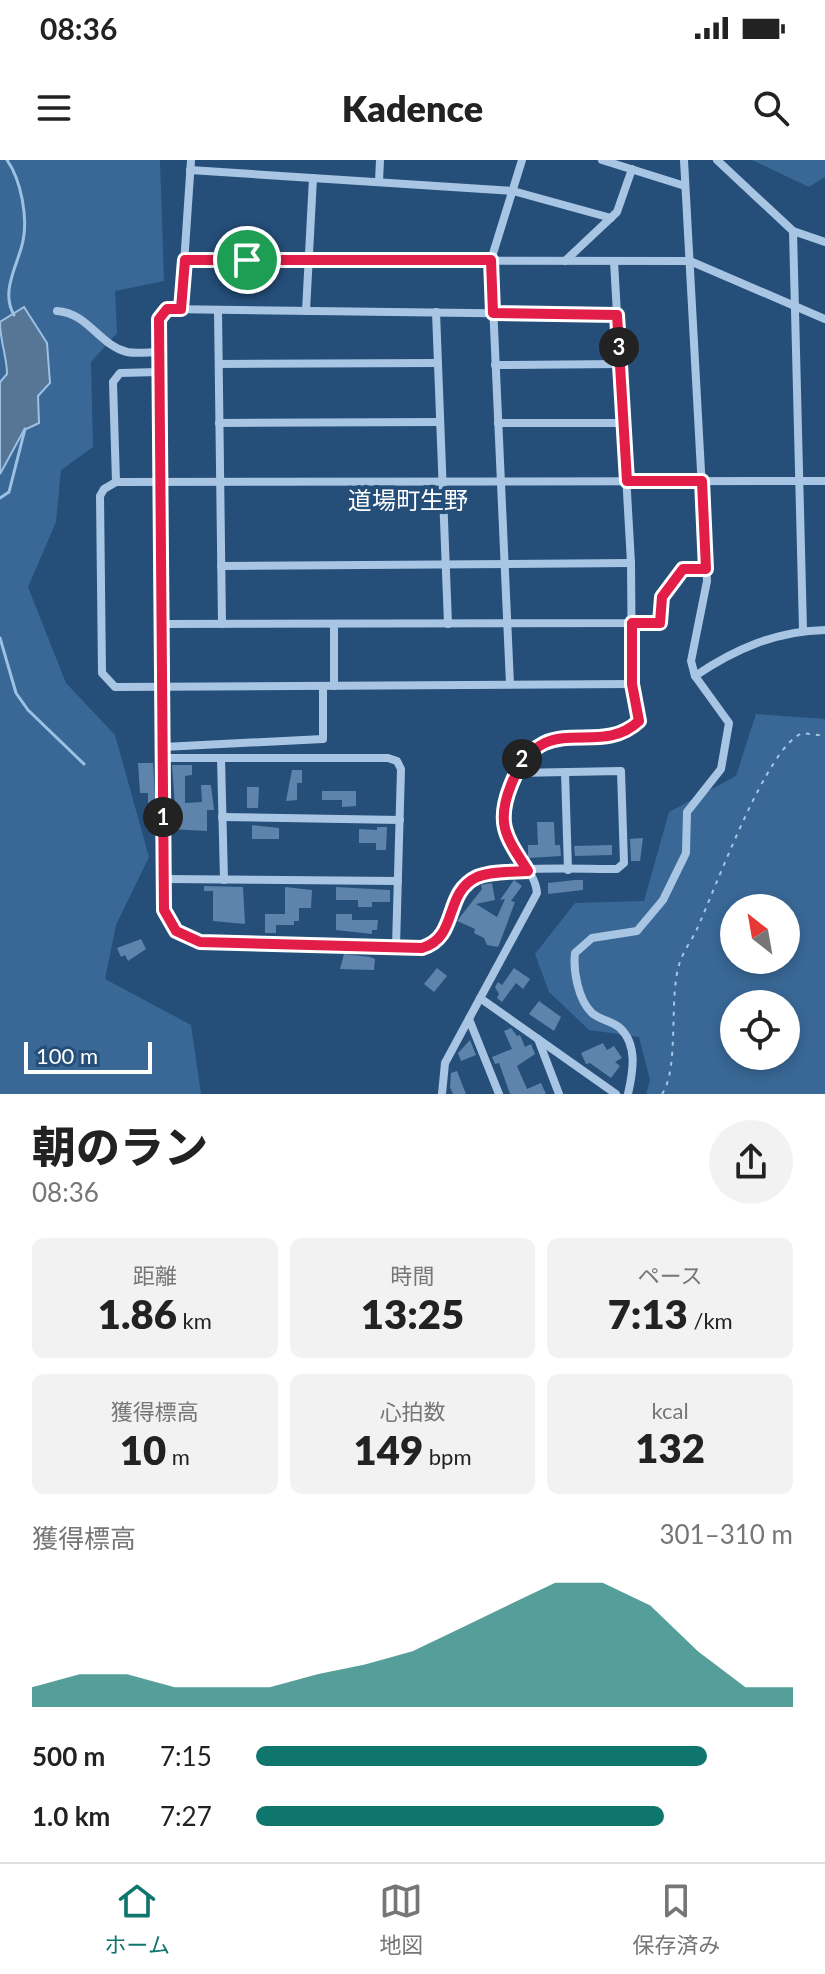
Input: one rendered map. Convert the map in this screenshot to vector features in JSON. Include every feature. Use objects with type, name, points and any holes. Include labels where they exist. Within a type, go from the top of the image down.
[{"type":"street","points":[[379,182],[380,160]]},
{"type":"street","points":[[510,684],[491,260],[522,160]]},
{"type":"street","points":[[602,160],[685,186]]},
{"type":"street","points":[[628,1094],[633,1055],[630,1042],[619,1027],[592,1013],[586,1006],[578,985],[575,953],[592,938],[637,931],[663,900],[686,853],[687,812],[721,769],[729,723],[695,676],[692,652],[706,569],[684,160]]},
{"type":"street","points":[[717,160],[793,231],[825,242]]},
{"type":"street","points":[[181,309],[190,165],[313,178],[513,191],[611,218]]},
{"type":"street","points":[[565,261],[611,218],[632,169]]},
{"type":"street","points":[[306,311],[313,178]]},
{"type":"street","points":[[793,231],[803,630]]},
{"type":"street","points":[[185,260],[690,261],[825,319]]},
{"type":"street","points":[[442,1094],[445,1063],[537,893],[536,884],[502,824],[502,807],[525,754],[543,742],[628,731],[639,721],[632,684],[631,563],[614,261]]},
{"type":"street","points":[[515,773],[621,771],[624,863],[617,869],[528,871],[479,876],[459,892],[448,926],[434,944],[422,948],[200,942],[186,938],[169,922],[164,910],[159,319],[167,309],[617,315]]},
{"type":"street","points":[[218,310],[222,624]]},
{"type":"street","points":[[57,311],[81,317],[102,339],[126,351],[159,352]]},
{"type":"street","points":[[436,312],[448,624]]},
{"type":"street","points":[[219,364],[438,363]]},
{"type":"street","points":[[495,365],[620,364]]},
{"type":"street","points":[[116,482],[113,382],[120,373],[159,372]]},
{"type":"street","points":[[219,423],[440,422]]},
{"type":"street","points":[[498,423],[624,423]]},
{"type":"street","points":[[632,684],[115,687],[102,673],[100,496],[116,482],[825,481]]},
{"type":"street","points":[[221,566],[631,563]]},
{"type":"street","points":[[162,624],[660,623],[662,597],[683,569],[706,569]]},
{"type":"street","points":[[334,624],[334,686]]},
{"type":"street","points":[[695,676],[741,648],[803,630],[825,630]]},
{"type":"street","points":[[163,747],[323,739],[323,686]]},
{"type":"street","points":[[163,758],[388,758],[397,761],[401,769],[396,946]]},
{"type":"street","points":[[221,758],[224,880]]},
{"type":"street","points":[[565,772],[568,870]]},
{"type":"street","points":[[222,817],[400,820]]},
{"type":"street","points":[[164,879],[398,881]]},
{"type":"street","points":[[480,998],[616,1094]]},
{"type":"street","points":[[469,1019],[499,1094]]},
{"type":"street","points":[[538,1039],[559,1094]]},
{"type":"path","points":[[662,1094],[666,1088],[679,963],[698,927],[721,868],[751,805],[788,743],[803,733],[825,736]]},
{"type":"shaded area","points":[[0,160],[160,160],[164,281],[115,291],[117,333],[91,362],[93,447],[61,470],[56,522],[28,587],[66,683],[115,735],[149,857],[116,925],[105,979],[191,1025],[201,1094],[0,1094]]},
{"type":"shaded area","points":[[752,160],[825,160],[825,177],[809,187]]},
{"type":"shaded area","points":[[24,307],[47,343],[50,383],[38,396],[39,423],[24,430],[0,474],[0,382],[7,374],[0,322]]},
{"type":"shaded area","points":[[756,714],[825,719],[825,1094],[646,1094],[650,1080],[639,1037],[589,1030],[549,992],[535,954],[575,903],[644,901],[669,812],[736,776]]},
{"type":"building","points":[[138,763],[153,763],[156,810],[148,810],[148,793],[140,793]]},
{"type":"building","points":[[172,765],[192,765],[192,775],[185,776],[185,803],[202,802],[201,785],[211,785],[214,810],[207,810],[207,831],[170,829],[170,820],[176,820]]},
{"type":"building","points":[[292,770],[302,770],[302,783],[297,783],[297,800],[286,801]]},
{"type":"building","points":[[247,787],[259,787],[258,808],[247,808]]},
{"type":"building","points":[[322,791],[356,791],[356,806],[342,807],[342,800],[322,800]]},
{"type":"building","points":[[537,822],[554,822],[555,845],[560,845],[561,856],[528,858],[528,845],[538,845]]},
{"type":"building","points":[[252,825],[279,828],[279,839],[252,839]]},
{"type":"building","points":[[377,827],[387,827],[386,850],[376,850],[376,843],[359,843],[359,829],[377,830]]},
{"type":"building","points":[[643,838],[640,861],[631,861],[630,839]]},
{"type":"building","points":[[612,845],[612,855],[575,856],[574,846]]},
{"type":"building","points":[[514,880],[522,886],[511,901],[515,902],[498,947],[487,945],[484,938],[474,933],[475,929],[457,921],[482,889],[481,885],[492,883],[495,900],[476,904],[497,917],[505,899],[500,900]]},
{"type":"building","points":[[583,880],[583,890],[548,894],[548,883]]},
{"type":"building","points":[[204,886],[243,887],[245,924],[213,921],[213,891],[204,891]]},
{"type":"building","points":[[285,887],[312,890],[311,908],[299,908],[299,921],[294,921],[294,925],[276,925],[276,933],[265,933],[265,914],[285,914]]},
{"type":"building","points":[[336,887],[390,890],[390,902],[372,902],[372,907],[358,907],[358,900],[336,900]]},
{"type":"building","points":[[336,914],[352,914],[352,920],[378,920],[377,930],[372,930],[372,934],[336,930]]},
{"type":"building","points":[[141,939],[146,949],[128,961],[125,955],[121,957],[117,948]]},
{"type":"building","points":[[344,954],[375,959],[374,970],[340,969]]},
{"type":"building","points":[[437,968],[447,976],[434,992],[424,984]]},
{"type":"building","points":[[514,968],[530,979],[523,989],[516,983],[502,1002],[497,998],[499,994],[495,987],[498,982],[502,985]]},
{"type":"building","points":[[539,1001],[561,1017],[554,1031],[529,1014]]},
{"type":"building","points":[[511,1028],[517,1036],[520,1035],[525,1047],[531,1044],[535,1054],[517,1066],[527,1089],[541,1083],[546,1094],[510,1094],[499,1063],[495,1064],[492,1057],[512,1049],[504,1031]]},
{"type":"building","points":[[470,1040],[476,1055],[461,1061],[458,1053]]},
{"type":"building","points":[[603,1043],[607,1050],[614,1046],[622,1058],[615,1062],[620,1066],[611,1078],[590,1063],[586,1064],[581,1053]]},
{"type":"building","points":[[457,1071],[466,1094],[453,1094],[450,1087],[451,1073]]},
{"type":"waterway","points":[[7,160],[20,188],[25,221],[23,241],[9,287],[14,315]]},
{"type":"waterway","points":[[0,498],[9,492],[25,429]]},
{"type":"waterway","points":[[0,638],[16,693],[28,710],[84,764]]},
{"type":"district","name":"道場町生野","points":[[408,499]]},
{"type":"route","points":[[185,260],[247,260],[491,260],[493,313],[617,315],[627,481],[702,481],[706,569],[683,569],[662,597],[660,623],[632,623],[632,684],[639,721],[628,731],[543,742],[525,754],[502,807],[502,824],[528,871],[479,876],[466,884],[453,902],[443,936],[434,944],[422,948],[200,942],[176,931],[164,910],[159,319],[167,309],[181,309],[185,260]]}]
